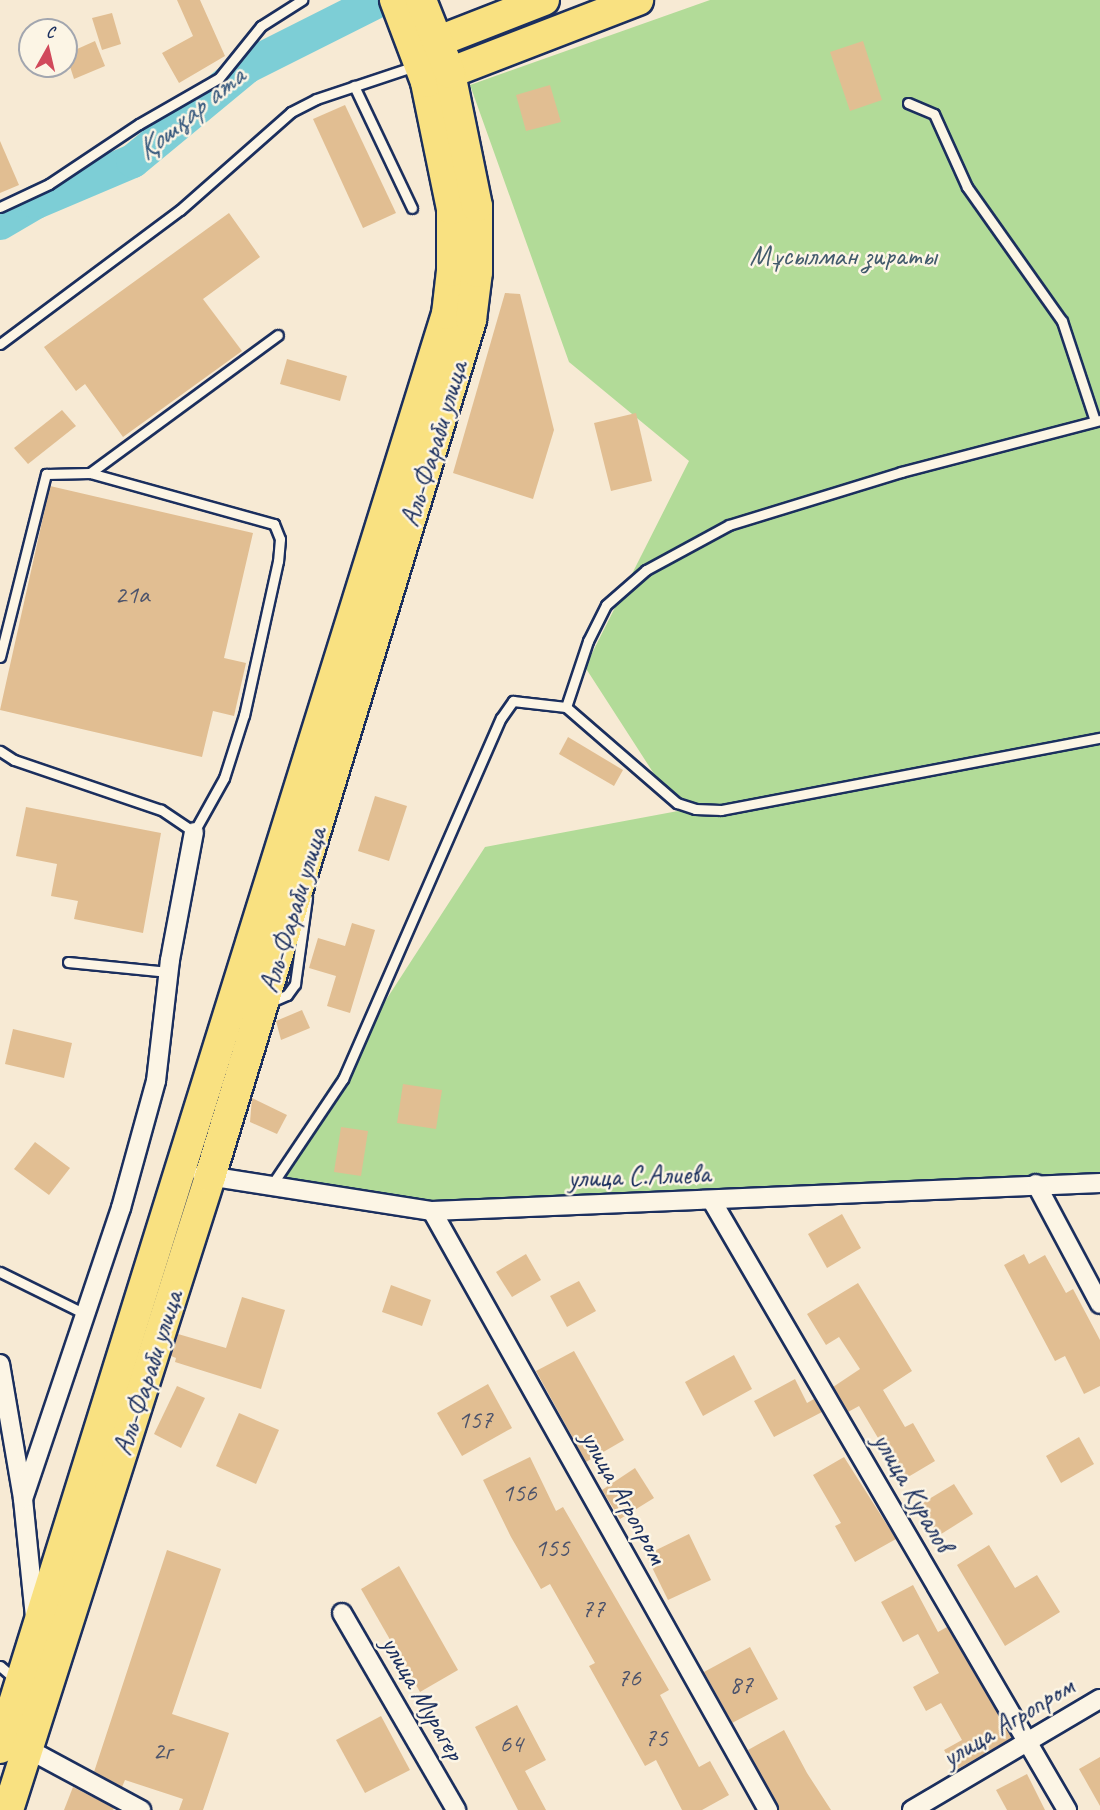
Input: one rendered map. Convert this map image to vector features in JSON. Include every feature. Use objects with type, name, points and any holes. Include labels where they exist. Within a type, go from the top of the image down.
[{"type":"main road","points":[[430,62],[544,0]]},
{"type":"main road","points":[[430,62],[638,0]]},
{"type":"main road","name":"Аль-Фараби улица","points":[[8,1810],[13,1748],[10,1675],[37,1631],[197,1173],[263,1006],[471,320],[477,272],[477,206],[411,8]]},
{"type":"main road","name":"Аль-Фараби улица","points":[[13,1748],[63,1643],[447,314],[452,271],[452,209],[430,62]]},
{"type":"street","points":[[23,1499],[121,1208],[156,1081],[169,972],[194,832]]},
{"type":"street","name":"улица С.Алиева","points":[[197,1173],[269,1188],[432,1211],[1100,1183]]},
{"type":"street","points":[[1036,1184],[1100,1304]]},
{"type":"street","name":"улица Куралов","points":[[712,1201],[1067,1810]]},
{"type":"street","name":"улица Агропром","points":[[432,1211],[768,1810]]},
{"type":"street","points":[[0,1364],[23,1499],[37,1631]]},
{"type":"street","name":"улица Мурагер","points":[[342,1612],[456,1810]]},
{"type":"street","name":"улица Агропром","points":[[912,1810],[1100,1699]]},
{"type":"street","points":[[13,1748],[141,1810]]},
{"type":"lane","points":[[0,207],[49,184],[139,124],[219,78],[261,26],[302,0]]},
{"type":"lane","points":[[0,344],[180,210],[291,112],[316,99],[430,62]]},
{"type":"lane","points":[[354,86],[412,208]]},
{"type":"lane","points":[[566,707],[588,641],[606,605],[646,570],[729,525],[901,472],[1097,421],[1062,321],[967,187],[934,114],[908,103]]},
{"type":"lane","points":[[90,473],[278,335]]},
{"type":"lane","points":[[0,657],[46,474],[90,473],[274,524],[280,540],[244,715],[224,778],[194,832],[161,810],[14,760],[0,751]]},
{"type":"lane","points":[[269,1188],[343,1078],[501,718],[513,701],[566,707],[677,803],[695,810],[721,810],[1100,738]]},
{"type":"lane","points":[[68,962],[169,972]]},
{"type":"lane","points":[[0,1272],[85,1314]]},
{"type":"green space","name":"Мұсылман зираты","points":[[710,0],[1100,0],[1100,1184],[432,1211],[261,1193],[485,847],[678,811],[585,667],[689,461],[569,362],[470,85]]},
{"type":"building","points":[[177,0],[200,0],[225,56],[179,83],[162,53],[193,36]]},
{"type":"building","points":[[112,13],[121,44],[102,50],[92,18]]},
{"type":"building","points":[[95,41],[105,66],[78,77],[78,49]]},
{"type":"building","points":[[863,41],[882,100],[850,111],[830,52]]},
{"type":"building","points":[[550,85],[561,122],[526,131],[516,95]]},
{"type":"building","points":[[345,105],[396,213],[363,228],[313,119]]},
{"type":"building","points":[[0,141],[19,185],[0,193]]},
{"type":"building","points":[[229,213],[260,257],[203,299],[242,351],[123,437],[85,384],[76,391],[44,347]]},
{"type":"building","points":[[505,293],[520,294],[554,430],[533,499],[453,473]]},
{"type":"building","points":[[287,359],[347,376],[340,401],[280,384]]},
{"type":"building","points":[[62,410],[76,426],[28,464],[14,448]]},
{"type":"building","points":[[636,413],[652,481],[611,491],[594,423]]},
{"type":"building","points":[[50,486],[253,533],[224,658],[246,663],[234,716],[213,711],[202,757],[0,710]]},
{"type":"building","points":[[568,737],[623,770],[614,786],[559,754]]},
{"type":"building","points":[[375,796],[407,806],[389,861],[358,851]]},
{"type":"building","points":[[26,807],[161,833],[143,933],[74,919],[78,901],[51,896],[57,864],[16,856]]},
{"type":"building","points":[[352,923],[375,930],[350,1013],[327,1006],[336,976],[309,968],[318,938],[345,946]]},
{"type":"building","points":[[302,1010],[310,1028],[281,1040],[276,1021]]},
{"type":"building","points":[[13,1029],[72,1043],[64,1078],[5,1064]]},
{"type":"building","points":[[403,1084],[442,1090],[436,1129],[397,1123]]},
{"type":"building","points":[[252,1098],[287,1115],[277,1134],[250,1122]]},
{"type":"building","points":[[341,1127],[368,1131],[361,1176],[334,1172]]},
{"type":"building","points":[[35,1142],[70,1168],[49,1195],[14,1169]]},
{"type":"building","points":[[842,1214],[861,1248],[827,1268],[808,1234]]},
{"type":"building","points":[[526,1254],[541,1280],[512,1297],[496,1272]]},
{"type":"building","points":[[1024,1254],[1029,1264],[1045,1255],[1066,1293],[1073,1289],[1100,1340],[1100,1386],[1084,1394],[1065,1356],[1055,1361],[1004,1265]]},
{"type":"building","points":[[579,1281],[596,1311],[567,1327],[550,1296]]},
{"type":"building","points":[[858,1283],[912,1371],[883,1390],[905,1427],[913,1423],[935,1461],[903,1480],[859,1406],[848,1412],[833,1387],[860,1369],[839,1337],[826,1345],[807,1314]]},
{"type":"building","points":[[391,1285],[431,1300],[422,1326],[382,1312]]},
{"type":"building","points":[[242,1297],[285,1310],[261,1389],[175,1362],[176,1358],[171,1356],[178,1334],[226,1348]]},
{"type":"building","points":[[574,1351],[624,1440],[586,1462],[536,1371]]},
{"type":"building","points":[[734,1355],[752,1389],[703,1416],[685,1382]]},
{"type":"building","points":[[795,1379],[807,1403],[814,1399],[822,1412],[774,1437],[754,1401]]},
{"type":"building","points":[[488,1384],[512,1428],[462,1456],[437,1413]]},
{"type":"building","points":[[177,1386],[205,1398],[181,1448],[154,1434]]},
{"type":"building","points":[[239,1413],[279,1430],[256,1484],[216,1466]]},
{"type":"building","points":[[1079,1437],[1094,1464],[1061,1483],[1046,1456]]},
{"type":"building","points":[[530,1457],[556,1511],[563,1507],[669,1690],[660,1695],[699,1767],[710,1761],[729,1795],[702,1810],[682,1810],[656,1760],[645,1766],[589,1666],[595,1663],[550,1584],[541,1589],[511,1537],[483,1480]]},
{"type":"building","points":[[844,1457],[896,1539],[855,1562],[835,1526],[841,1523],[813,1475]]},
{"type":"building","points":[[635,1468],[654,1498],[620,1519],[602,1490]]},
{"type":"building","points":[[954,1484],[973,1514],[938,1536],[919,1505]]},
{"type":"building","points":[[689,1534],[711,1580],[668,1600],[646,1555]]},
{"type":"building","points":[[989,1545],[1015,1588],[1037,1575],[1060,1612],[1005,1646],[957,1565]]},
{"type":"building","points":[[167,1550],[221,1569],[172,1714],[229,1733],[203,1810],[179,1810],[183,1799],[125,1780],[122,1787],[94,1772]]},
{"type":"building","points":[[399,1566],[458,1670],[420,1692],[361,1589]]},
{"type":"building","points":[[913,1585],[938,1632],[947,1627],[1012,1738],[956,1770],[944,1750],[962,1740],[941,1703],[926,1711],[913,1687],[939,1673],[918,1634],[903,1642],[881,1602]]},
{"type":"building","points":[[750,1647],[778,1699],[732,1723],[704,1672]]},
{"type":"building","points":[[517,1705],[546,1760],[525,1771],[546,1810],[518,1810],[475,1727]]},
{"type":"building","points":[[381,1716],[410,1770],[365,1793],[336,1740]]},
{"type":"building","points":[[784,1730],[807,1773],[831,1810],[779,1810],[748,1750]]},
{"type":"building","points":[[1100,1757],[1100,1806],[1079,1769]]},
{"type":"building","points":[[1027,1774],[1045,1810],[1007,1810],[996,1790]]},
{"type":"building","points":[[73,1787],[114,1808],[113,1810],[64,1810]]},
{"type":"waterway","name":"Қошқар ата","points":[[0,223],[36,202],[133,161],[248,66],[379,0]]}]
